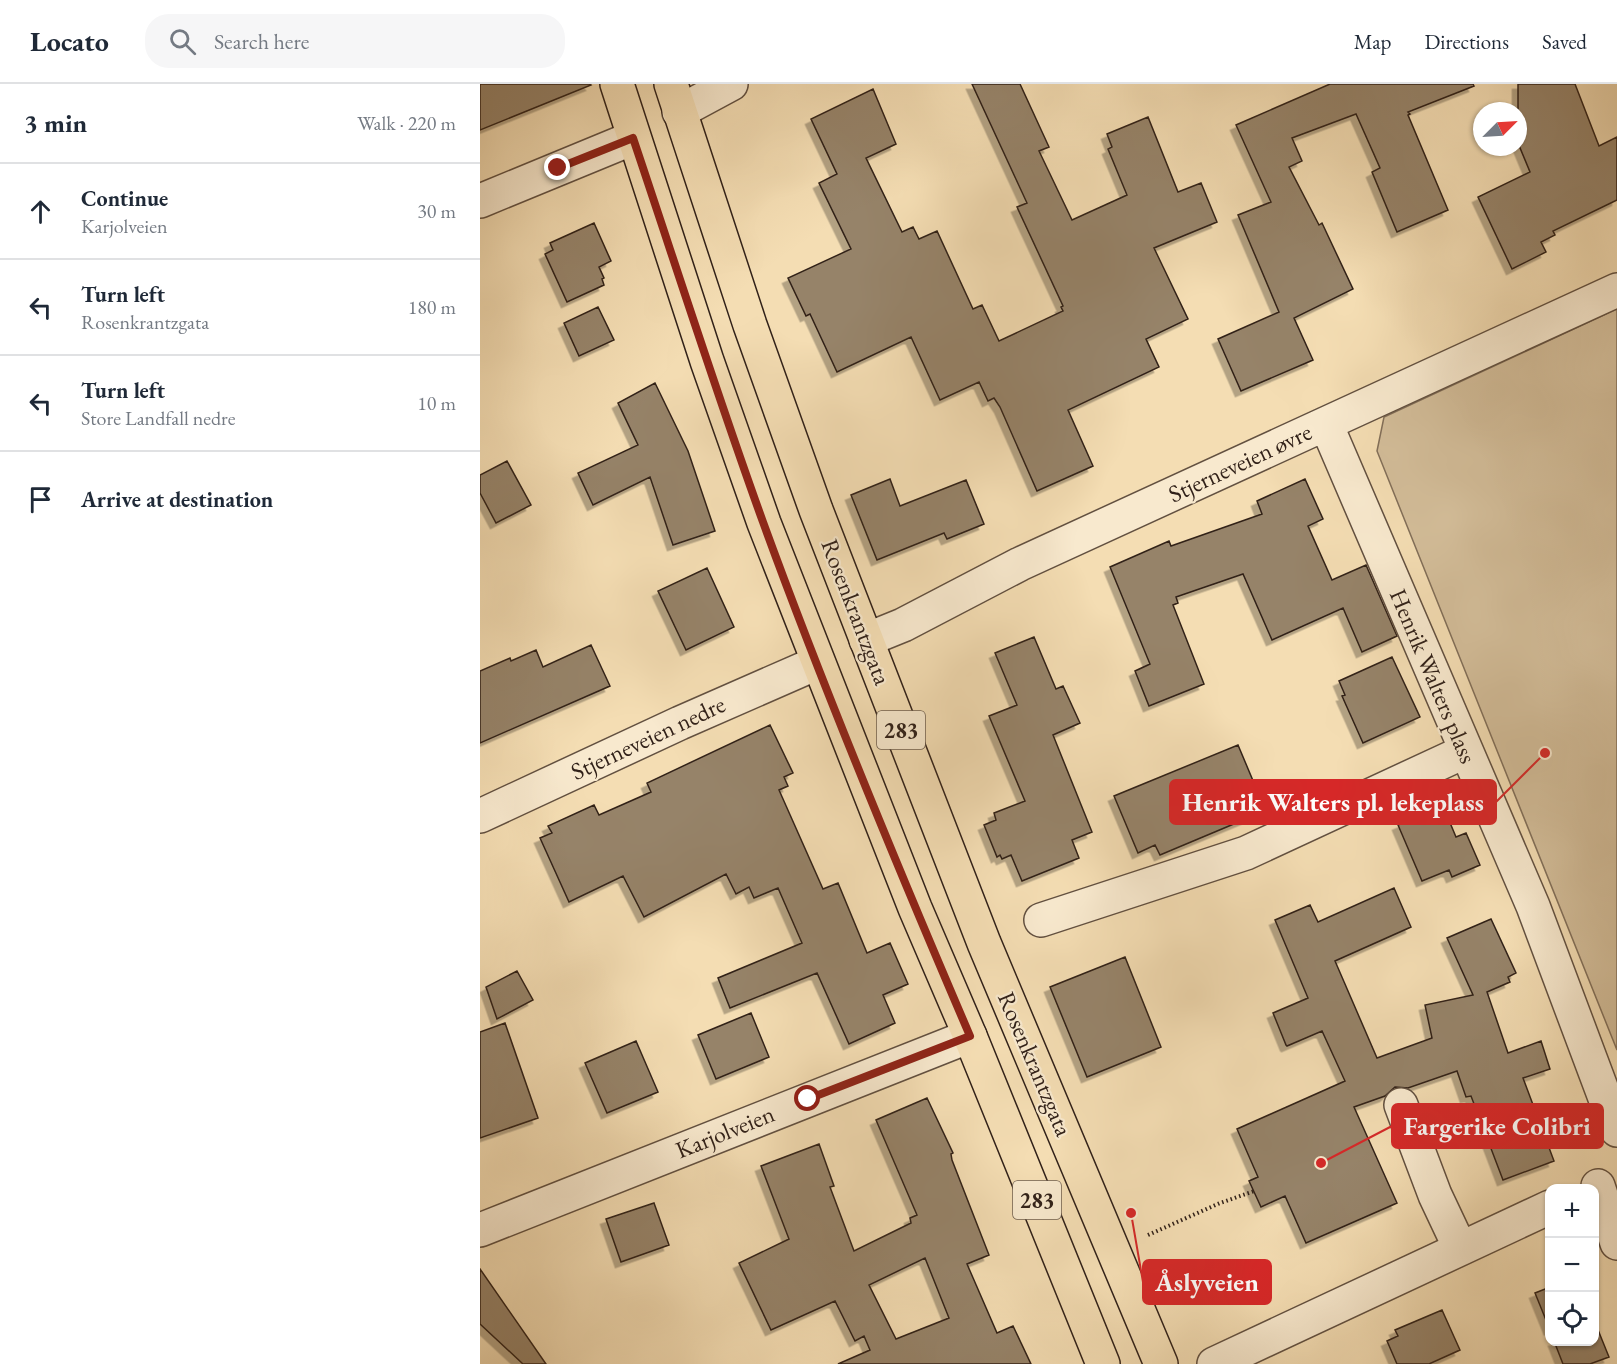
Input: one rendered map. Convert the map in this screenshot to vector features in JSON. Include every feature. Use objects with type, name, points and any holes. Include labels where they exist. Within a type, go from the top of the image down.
[{"type":"main road","name":"Rosenkrantzgata","points":[[617,84],[633,138],[741,458],[817,663],[915,908],[970,1036],[1103,1364]]},
{"type":"main road","name":"Rosenkrantzgata","points":[[675,98],[780,411],[866,640],[984,943],[1161,1364]]},
{"type":"street","points":[[675,98],[731,84]]},
{"type":"street","points":[[480,201],[633,138]]},
{"type":"street","name":"Stjerneveien øvre","points":[[866,640],[903,625],[1020,564],[1617,290]]},
{"type":"street","name":"Henrik Walters plass","points":[[1326,424],[1533,906],[1617,1130]]},
{"type":"street","name":"Stjerneveien nedre","points":[[480,816],[680,723],[817,663]]},
{"type":"street","points":[[1041,920],[1246,853],[1466,751]]},
{"type":"street","name":"Karjolveien","points":[[480,1230],[970,1036]]},
{"type":"street","points":[[1401,1105],[1435,1195],[1460,1248]]},
{"type":"street","points":[[1603,1184],[1617,1243]]},
{"type":"street","points":[[1214,1364],[1545,1209]]},
{"type":"path","points":[[1148,1235],[1220,1203],[1254,1191]]},
{"type":"shaded area","points":[[1617,309],[1617,1050],[1377,451],[1384,417]]},
{"type":"building","points":[[480,84],[590,84],[591,85],[480,130]]},
{"type":"building","points":[[972,84],[1020,84],[1049,147],[1039,151],[1072,220],[1127,195],[1108,149],[1112,147],[1107,134],[1148,117],[1178,192],[1201,183],[1217,222],[1154,248],[1188,319],[1146,339],[1159,367],[1068,410],[1093,466],[1037,491],[1000,407],[994,398],[988,401],[979,382],[940,400],[911,337],[837,372],[810,314],[806,316],[788,278],[851,249],[819,183],[837,174],[811,119],[873,89],[896,144],[866,158],[902,232],[913,227],[919,239],[937,231],[973,309],[982,305],[999,341],[1063,311],[1061,307],[1063,306],[1017,207],[1027,203]]},
{"type":"building","points":[[1330,84],[1473,84],[1474,86],[1408,112],[1448,210],[1397,232],[1372,172],[1380,168],[1356,114],[1292,138],[1302,161],[1289,167],[1319,225],[1322,223],[1353,289],[1294,318],[1313,360],[1241,391],[1218,339],[1279,312],[1238,215],[1271,202],[1236,125]]},
{"type":"building","points":[[1518,84],[1575,84],[1599,146],[1617,137],[1617,200],[1553,231],[1555,235],[1541,242],[1546,252],[1512,269],[1478,197],[1530,172],[1523,156],[1527,156],[1527,102],[1518,102]]},
{"type":"building","points":[[594,223],[611,261],[599,267],[604,278],[602,279],[604,285],[567,302],[545,254],[553,250],[550,243]]},
{"type":"building","points":[[598,307],[614,340],[579,356],[564,323]]},
{"type":"building","points":[[655,383],[688,451],[715,531],[673,545],[650,477],[593,505],[578,473],[638,445],[618,403]]},
{"type":"building","points":[[507,461],[531,505],[496,523],[480,493],[480,475]]},
{"type":"building","points":[[890,479],[900,506],[966,480],[984,524],[947,539],[944,533],[877,560],[851,495]]},
{"type":"building","points":[[1305,479],[1323,519],[1308,526],[1332,580],[1366,565],[1397,636],[1362,652],[1343,608],[1272,640],[1243,574],[1176,597],[1178,603],[1173,605],[1204,684],[1149,706],[1135,671],[1150,664],[1110,567],[1169,541],[1171,546],[1262,514],[1257,501]]},
{"type":"building","points":[[707,568],[734,627],[686,650],[658,591]]},
{"type":"building","points":[[1034,637],[1056,689],[1063,686],[1080,723],[1053,735],[1092,832],[1072,840],[1079,858],[1022,881],[1011,855],[1002,859],[1000,855],[997,857],[984,825],[996,820],[994,813],[1025,801],[989,716],[1017,705],[995,653]]},
{"type":"building","points":[[591,645],[610,686],[480,743],[480,671],[536,650],[543,667]]},
{"type":"building","points":[[1392,657],[1420,717],[1363,743],[1342,696],[1345,695],[1339,681]]},
{"type":"building","points":[[770,725],[793,773],[784,777],[788,786],[779,790],[823,889],[838,883],[867,953],[890,943],[908,984],[883,995],[895,1023],[849,1044],[817,973],[730,1008],[718,978],[802,943],[778,888],[754,898],[749,887],[736,894],[726,874],[644,917],[623,876],[569,902],[540,838],[552,833],[548,826],[594,805],[599,815],[651,792],[647,783]]},
{"type":"building","points":[[1238,745],[1262,802],[1244,809],[1248,818],[1160,855],[1155,845],[1138,853],[1114,796]]},
{"type":"building","points":[[1443,806],[1456,837],[1466,833],[1480,865],[1452,877],[1449,870],[1422,881],[1398,825]]},
{"type":"building","points":[[1394,888],[1411,927],[1335,961],[1377,1058],[1432,1038],[1425,1005],[1473,995],[1447,938],[1491,919],[1516,973],[1508,977],[1510,982],[1487,992],[1508,1053],[1541,1041],[1550,1069],[1523,1078],[1554,1161],[1503,1180],[1471,1096],[1466,1097],[1457,1071],[1408,1088],[1395,1087],[1385,1096],[1354,1107],[1397,1203],[1306,1243],[1285,1196],[1261,1207],[1249,1181],[1258,1177],[1237,1129],[1345,1081],[1322,1031],[1286,1045],[1273,1013],[1308,998],[1275,920],[1310,905],[1318,922]]},
{"type":"building","points":[[1125,957],[1161,1047],[1087,1077],[1050,987]]},
{"type":"building","points":[[517,971],[533,1000],[497,1019],[486,987]]},
{"type":"building","points":[[751,1013],[769,1057],[716,1079],[698,1035]]},
{"type":"building","points":[[505,1023],[538,1118],[480,1138],[480,1032]]},
{"type":"building","points":[[636,1041],[658,1092],[607,1113],[585,1063]]},
{"type":"building","points":[[927,1098],[953,1153],[951,1154],[952,1160],[989,1255],[967,1264],[997,1333],[1013,1326],[1031,1364],[838,1364],[870,1350],[864,1336],[855,1341],[835,1301],[771,1330],[739,1263],[789,1239],[761,1166],[819,1144],[834,1186],[830,1187],[854,1251],[911,1223],[910,1218],[917,1215],[876,1120]],"holes":[[[925,1258],[949,1318],[896,1339],[869,1285]]]},
{"type":"building","points":[[654,1203],[669,1245],[621,1262],[606,1219]]},
{"type":"building","points":[[480,1269],[546,1364],[523,1364],[480,1324]]},
{"type":"building","points":[[1545,1289],[1545,1318],[1535,1293]]},
{"type":"building","points":[[1442,1310],[1460,1350],[1429,1364],[1397,1364],[1387,1341],[1398,1336],[1395,1330]]},
{"type":"building","points":[[1599,1332],[1609,1357],[1590,1364],[1563,1364],[1556,1346],[1599,1346]]},
{"type":"place","name":"Henrik Walters pl. lekeplass","points":[[1545,753]]},
{"type":"place","name":"Fargerike Colibri","points":[[1321,1163]]},
{"type":"place","name":"Åslyveien","points":[[1131,1213]]},
{"type":"route","points":[[558,168],[633,138],[764,523],[915,908],[970,1036],[808,1099]]}]
